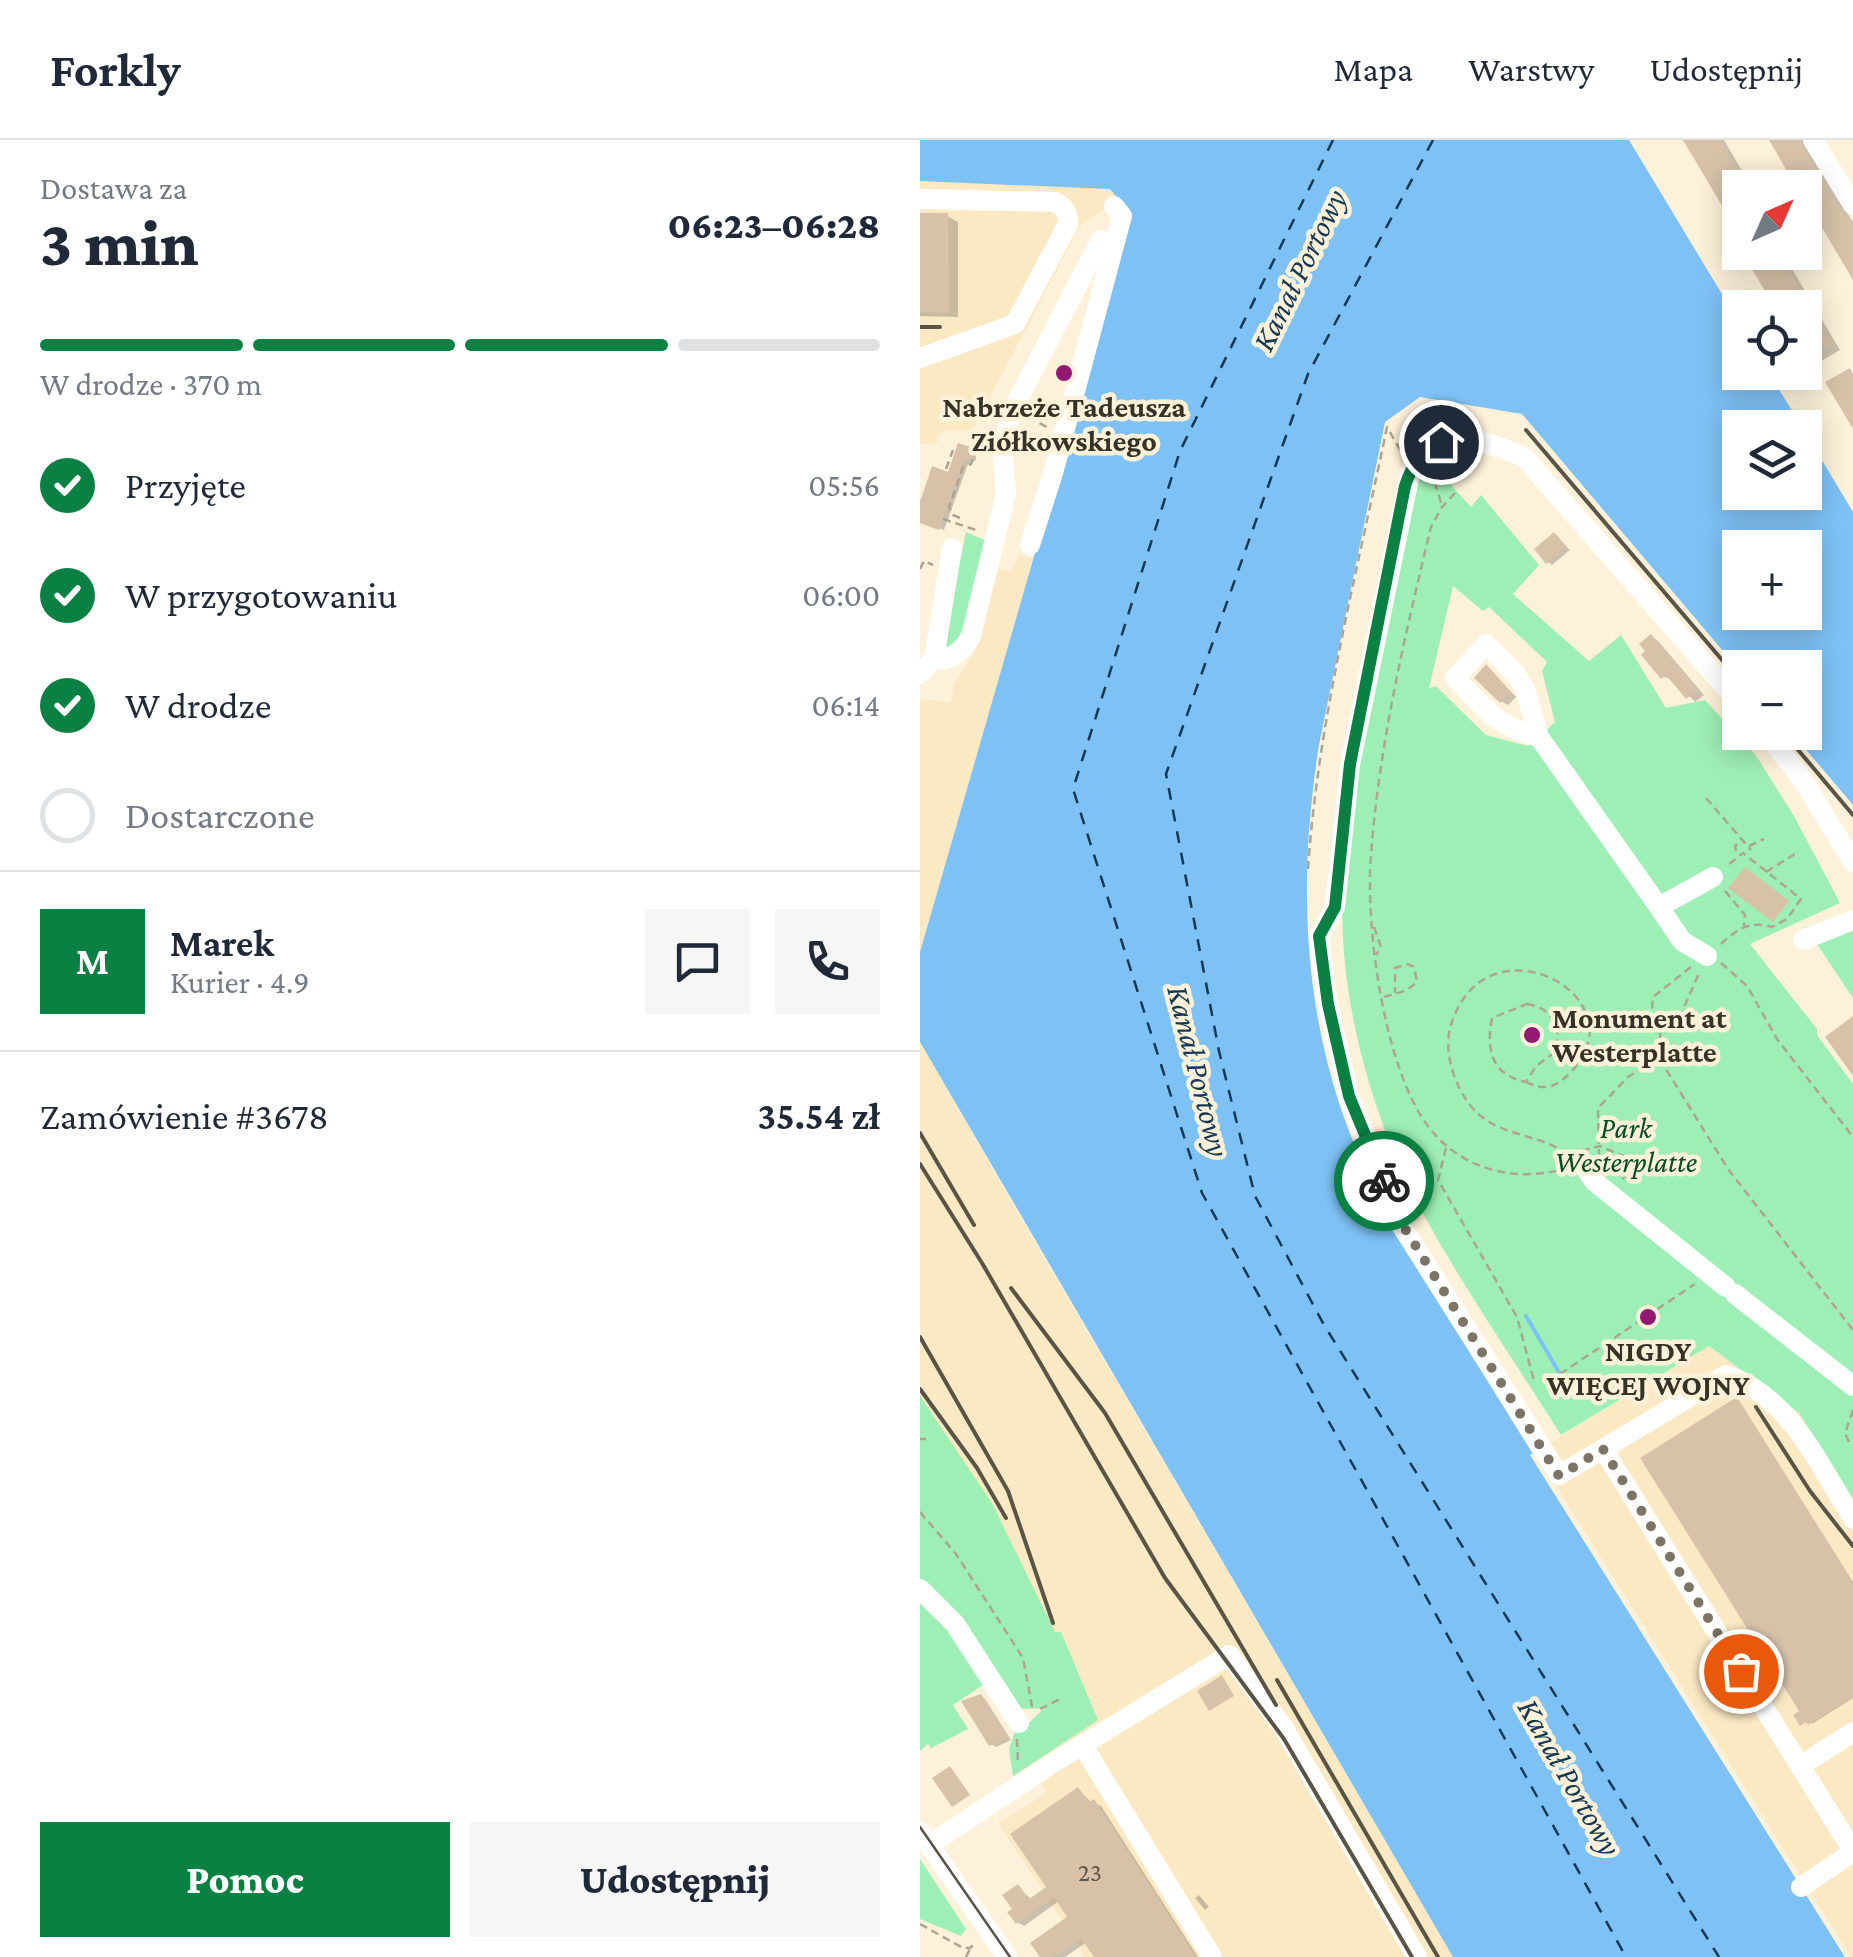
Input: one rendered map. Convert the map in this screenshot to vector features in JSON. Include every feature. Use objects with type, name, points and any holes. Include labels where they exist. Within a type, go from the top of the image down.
[{"type":"street","points":[[1813,140],[1853,205]]},
{"type":"street","points":[[920,199],[1056,202],[1068,215],[1068,224],[1015,324],[920,358]]},
{"type":"street","points":[[1030,546],[1122,216],[1114,206]]},
{"type":"street","points":[[927,667],[960,652],[971,636],[1006,494],[1002,446],[1013,410],[1100,240]]},
{"type":"street","points":[[1722,683],[1525,458],[1475,441],[1432,446],[1420,468],[1350,764],[1335,907],[1319,936],[1328,1004],[1349,1096],[1402,1224],[1559,1476],[1726,1375],[1750,1382],[1790,1417],[1853,1518]]},
{"type":"street","points":[[927,667],[952,548]]},
{"type":"street","points":[[1539,737],[1510,730],[1498,722],[1454,678],[1486,644],[1515,673],[1539,737],[1682,941],[1707,956]]},
{"type":"street","points":[[1779,750],[1804,782],[1853,862]]},
{"type":"street","points":[[1659,907],[1713,877]]},
{"type":"street","points":[[1803,940],[1853,920]]},
{"type":"street","points":[[1588,1162],[1708,1273],[1853,1386]]},
{"type":"street","points":[[1603,1449],[1853,1851],[1801,1887]]},
{"type":"street","points":[[920,1590],[955,1624],[1026,1718]]},
{"type":"street","points":[[1006,1957],[922,1835],[1082,1746],[1237,1650],[1418,1957]]},
{"type":"street","points":[[1800,1766],[1853,1732]]},
{"type":"street","points":[[1082,1746],[1212,1957]]},
{"type":"path","points":[[1013,410],[1061,434]]},
{"type":"path","points":[[1308,869],[1312,802],[1387,428],[1420,468],[1442,507]]},
{"type":"path","points":[[946,469],[953,450]]},
{"type":"path","points":[[960,518],[953,516],[949,507],[963,467],[970,464],[976,452]]},
{"type":"path","points":[[1455,493],[1431,528],[1417,586],[1381,770],[1370,857],[1371,921],[1382,997],[1398,1063],[1414,1103],[1446,1146],[1491,1170],[1536,1175],[1588,1162],[1600,1146],[1598,1108],[1628,1077],[1659,1058]]},
{"type":"path","points":[[943,520],[994,535]]},
{"type":"path","points":[[920,569],[924,561],[935,566]]},
{"type":"path","points":[[1706,798],[1750,849],[1764,839]]},
{"type":"path","points":[[1736,851],[1734,846],[1742,840]]},
{"type":"path","points":[[1766,872],[1798,852]]},
{"type":"path","points":[[1731,934],[1756,922],[1772,926],[1787,919],[1801,899],[1743,854],[1713,877],[1745,915],[1744,926]]},
{"type":"path","points":[[1707,956],[1681,1014],[1674,1019],[1656,1016],[1652,1009],[1654,997],[1707,956]]},
{"type":"path","points":[[1707,956],[1727,966],[1747,986],[1777,1039],[1853,1137]]},
{"type":"path","points":[[1382,997],[1395,993],[1412,986],[1417,981],[1414,967],[1408,964],[1394,968],[1395,993]]},
{"type":"path","points":[[1526,1082],[1528,1074],[1554,1053],[1559,1033],[1556,1022],[1546,1011],[1527,1004],[1492,1018],[1488,1041],[1497,1066],[1508,1076],[1539,1088],[1548,1088],[1570,1073],[1587,1047],[1587,1017],[1578,997],[1559,980],[1541,972],[1504,970],[1471,991],[1450,1025],[1451,1066],[1460,1092],[1495,1127],[1544,1142],[1568,1154],[1588,1162],[1618,1187],[1632,1160],[1600,1146],[1568,1154]]},
{"type":"path","points":[[1661,1018],[1659,1058],[1728,1169],[1853,1330]]},
{"type":"path","points":[[1446,1146],[1438,1180],[1516,1317],[1534,1381]]},
{"type":"path","points":[[1560,1374],[1708,1273]]},
{"type":"path","points":[[1849,1442],[1845,1433],[1853,1410]]},
{"type":"path","points":[[920,1439],[926,1439]]},
{"type":"path","points":[[920,1512],[956,1554],[1023,1658],[1026,1718],[1017,1764]]},
{"type":"path","points":[[1040,1709],[1060,1699]]},
{"type":"path","points":[[920,1924],[963,1948],[970,1948]]},
{"type":"path","points":[[966,1957],[988,1931]]},
{"type":"shaded area","points":[[920,140],[1110,189],[1119,198],[1080,226],[972,431],[941,431],[937,443],[920,444]]},
{"type":"shaded area","points":[[1020,555],[1033,559],[920,951],[920,699],[950,702],[955,683],[976,650],[996,568],[1011,572]]},
{"type":"shaded area","points":[[920,1042],[1453,1957],[1081,1957],[1084,1953],[998,1823],[1047,1793],[1038,1778],[1030,1778],[1024,1768],[1071,1713],[920,1416]]},
{"type":"shaded area","points":[[1709,1346],[1799,1413],[1853,1499],[1853,1957],[1845,1957],[1530,1455]]},
{"type":"green space","name":"Park Westerplatte","points":[[1444,450],[1452,486],[1471,507],[1481,495],[1539,565],[1513,594],[1589,661],[1621,635],[1666,708],[1705,700],[1722,719],[1722,750],[1751,750],[1794,816],[1840,903],[1750,944],[1817,1029],[1817,1035],[1853,1084],[1853,1499],[1799,1413],[1709,1346],[1561,1435],[1425,1217],[1389,1141],[1375,1100],[1362,1058],[1346,973],[1343,889],[1347,837],[1353,784],[1417,472]],"holes":[[[1453,586],[1483,611],[1489,607],[1547,662],[1542,671],[1555,722],[1528,746],[1486,735],[1436,686],[1429,688]]]},
{"type":"green space","points":[[966,532],[989,542],[966,633],[948,650],[944,639]]},
{"type":"green space","points":[[1853,929],[1853,998],[1817,944]]},
{"type":"green space","points":[[920,1396],[992,1503],[1055,1632],[1061,1632],[1098,1720],[1013,1776],[1009,1749],[1016,1729],[1044,1708],[1023,1709],[1013,1704],[920,1586]]},
{"type":"green space","points":[[920,1597],[935,1610],[986,1683],[953,1705],[968,1729],[931,1748],[928,1744],[920,1751]]},
{"type":"green space","points":[[920,1859],[966,1929],[961,1936],[920,1919]]},
{"type":"water","name":"Kanał Portowy","points":[[920,140],[1629,140],[1722,294],[1722,390],[1779,390],[1792,410],[1722,410],[1722,510],[1822,510],[1822,460],[1853,512],[1853,805],[1806,750],[1822,750],[1822,650],[1722,650],[1522,414],[1420,397],[1385,422],[1319,745],[1307,881],[1311,970],[1326,1059],[1344,1117],[1382,1211],[1845,1957],[1453,1957],[920,1042],[920,952],[1132,216],[1110,189],[920,181]]},
{"type":"pier","points":[[1535,1452],[1850,1957],[1845,1957],[1530,1455]]},
{"type":"building","points":[[1683,140],[1719,140],[1736,170],[1722,170],[1722,206]]},
{"type":"building","points":[[1769,140],[1799,140],[1816,170],[1786,170]]},
{"type":"building","points":[[1822,179],[1841,212],[1853,223],[1853,280],[1822,228]]},
{"type":"building","points":[[920,213],[948,213],[949,313],[920,312]]},
{"type":"building","points":[[1753,270],[1788,270],[1799,290],[1764,290]]},
{"type":"building","points":[[1822,329],[1831,344],[1822,349]]},
{"type":"building","points":[[1850,368],[1853,374],[1853,429],[1825,382]]},
{"type":"building","points":[[958,443],[971,447],[974,454],[964,462],[939,530],[920,523],[920,502],[932,466],[948,472]]},
{"type":"building","points":[[1554,532],[1567,547],[1546,564],[1534,549]]},
{"type":"building","points":[[1651,634],[1698,690],[1686,699],[1666,675],[1661,679],[1641,655],[1645,651],[1639,644]]},
{"type":"building","points":[[1486,664],[1511,692],[1500,703],[1474,678]]},
{"type":"building","points":[[1745,867],[1789,901],[1773,922],[1728,888]]},
{"type":"building","points":[[1853,1016],[1853,1076],[1825,1037]]},
{"type":"building","points":[[1737,1397],[1853,1582],[1853,1697],[1808,1725],[1806,1722],[1800,1726],[1793,1715],[1799,1711],[1640,1458]]},
{"type":"building","points":[[1222,1675],[1234,1696],[1209,1711],[1197,1691]]},
{"type":"building","points":[[981,1694],[1009,1738],[989,1746],[961,1701]]},
{"type":"building","points":[[950,1766],[970,1795],[952,1807],[932,1778]]},
{"type":"building","points":[[1078,1787],[1089,1802],[1094,1799],[1196,1957],[1094,1957],[1081,1938],[1053,1957],[1040,1957],[1030,1943],[1067,1917],[1054,1897],[1016,1924],[1007,1912],[1012,1909],[1002,1895],[1018,1884],[1029,1899],[1046,1887],[1010,1834]]},
{"type":"waterway","points":[[1526,1316],[1560,1374]]},
{"type":"ferry route","points":[[1333,140],[1180,451],[1073,789],[1202,1193],[1626,1957]]},
{"type":"ferry route","points":[[1433,140],[1308,374],[1166,774],[1219,1051],[1255,1196],[1324,1325],[1719,1957]]},
{"type":"tram line","points":[[920,1827],[1010,1957]]},
{"type":"railway","points":[[920,327],[940,327]]},
{"type":"railway","points":[[1526,430],[1722,660]]},
{"type":"railway","points":[[1798,750],[1853,815]]},
{"type":"railway","points":[[920,1133],[974,1225]]},
{"type":"railway","points":[[920,1164],[1165,1578],[1284,1739],[1412,1957]]},
{"type":"railway","points":[[1011,1288],[1105,1413],[1276,1705]]},
{"type":"railway","points":[[920,1337],[1008,1491],[1053,1623]]},
{"type":"railway","points":[[920,1389],[977,1468],[1006,1518]]},
{"type":"railway","points":[[1756,1407],[1810,1491],[1853,1546]]},
{"type":"railway","points":[[1277,1680],[1438,1957]]},
{"type":"way so far","points":[[1384,1181],[1402,1224],[1559,1476],[1603,1449],[1741,1671]]},
{"type":"place","name":"Nabrzeże Tadeusza Ziółkowskiego","points":[[1064,373]]},
{"type":"place","name":"Monument at Westerplatte","points":[[1532,1035]]},
{"type":"place","name":"NIGDY WIĘCEJ WOJNY","points":[[1648,1317]]},
{"type":"route","points":[[1384,1181],[1349,1096],[1328,1004],[1319,936],[1335,907],[1350,764],[1405,486],[1423,453],[1441,442]]}]
